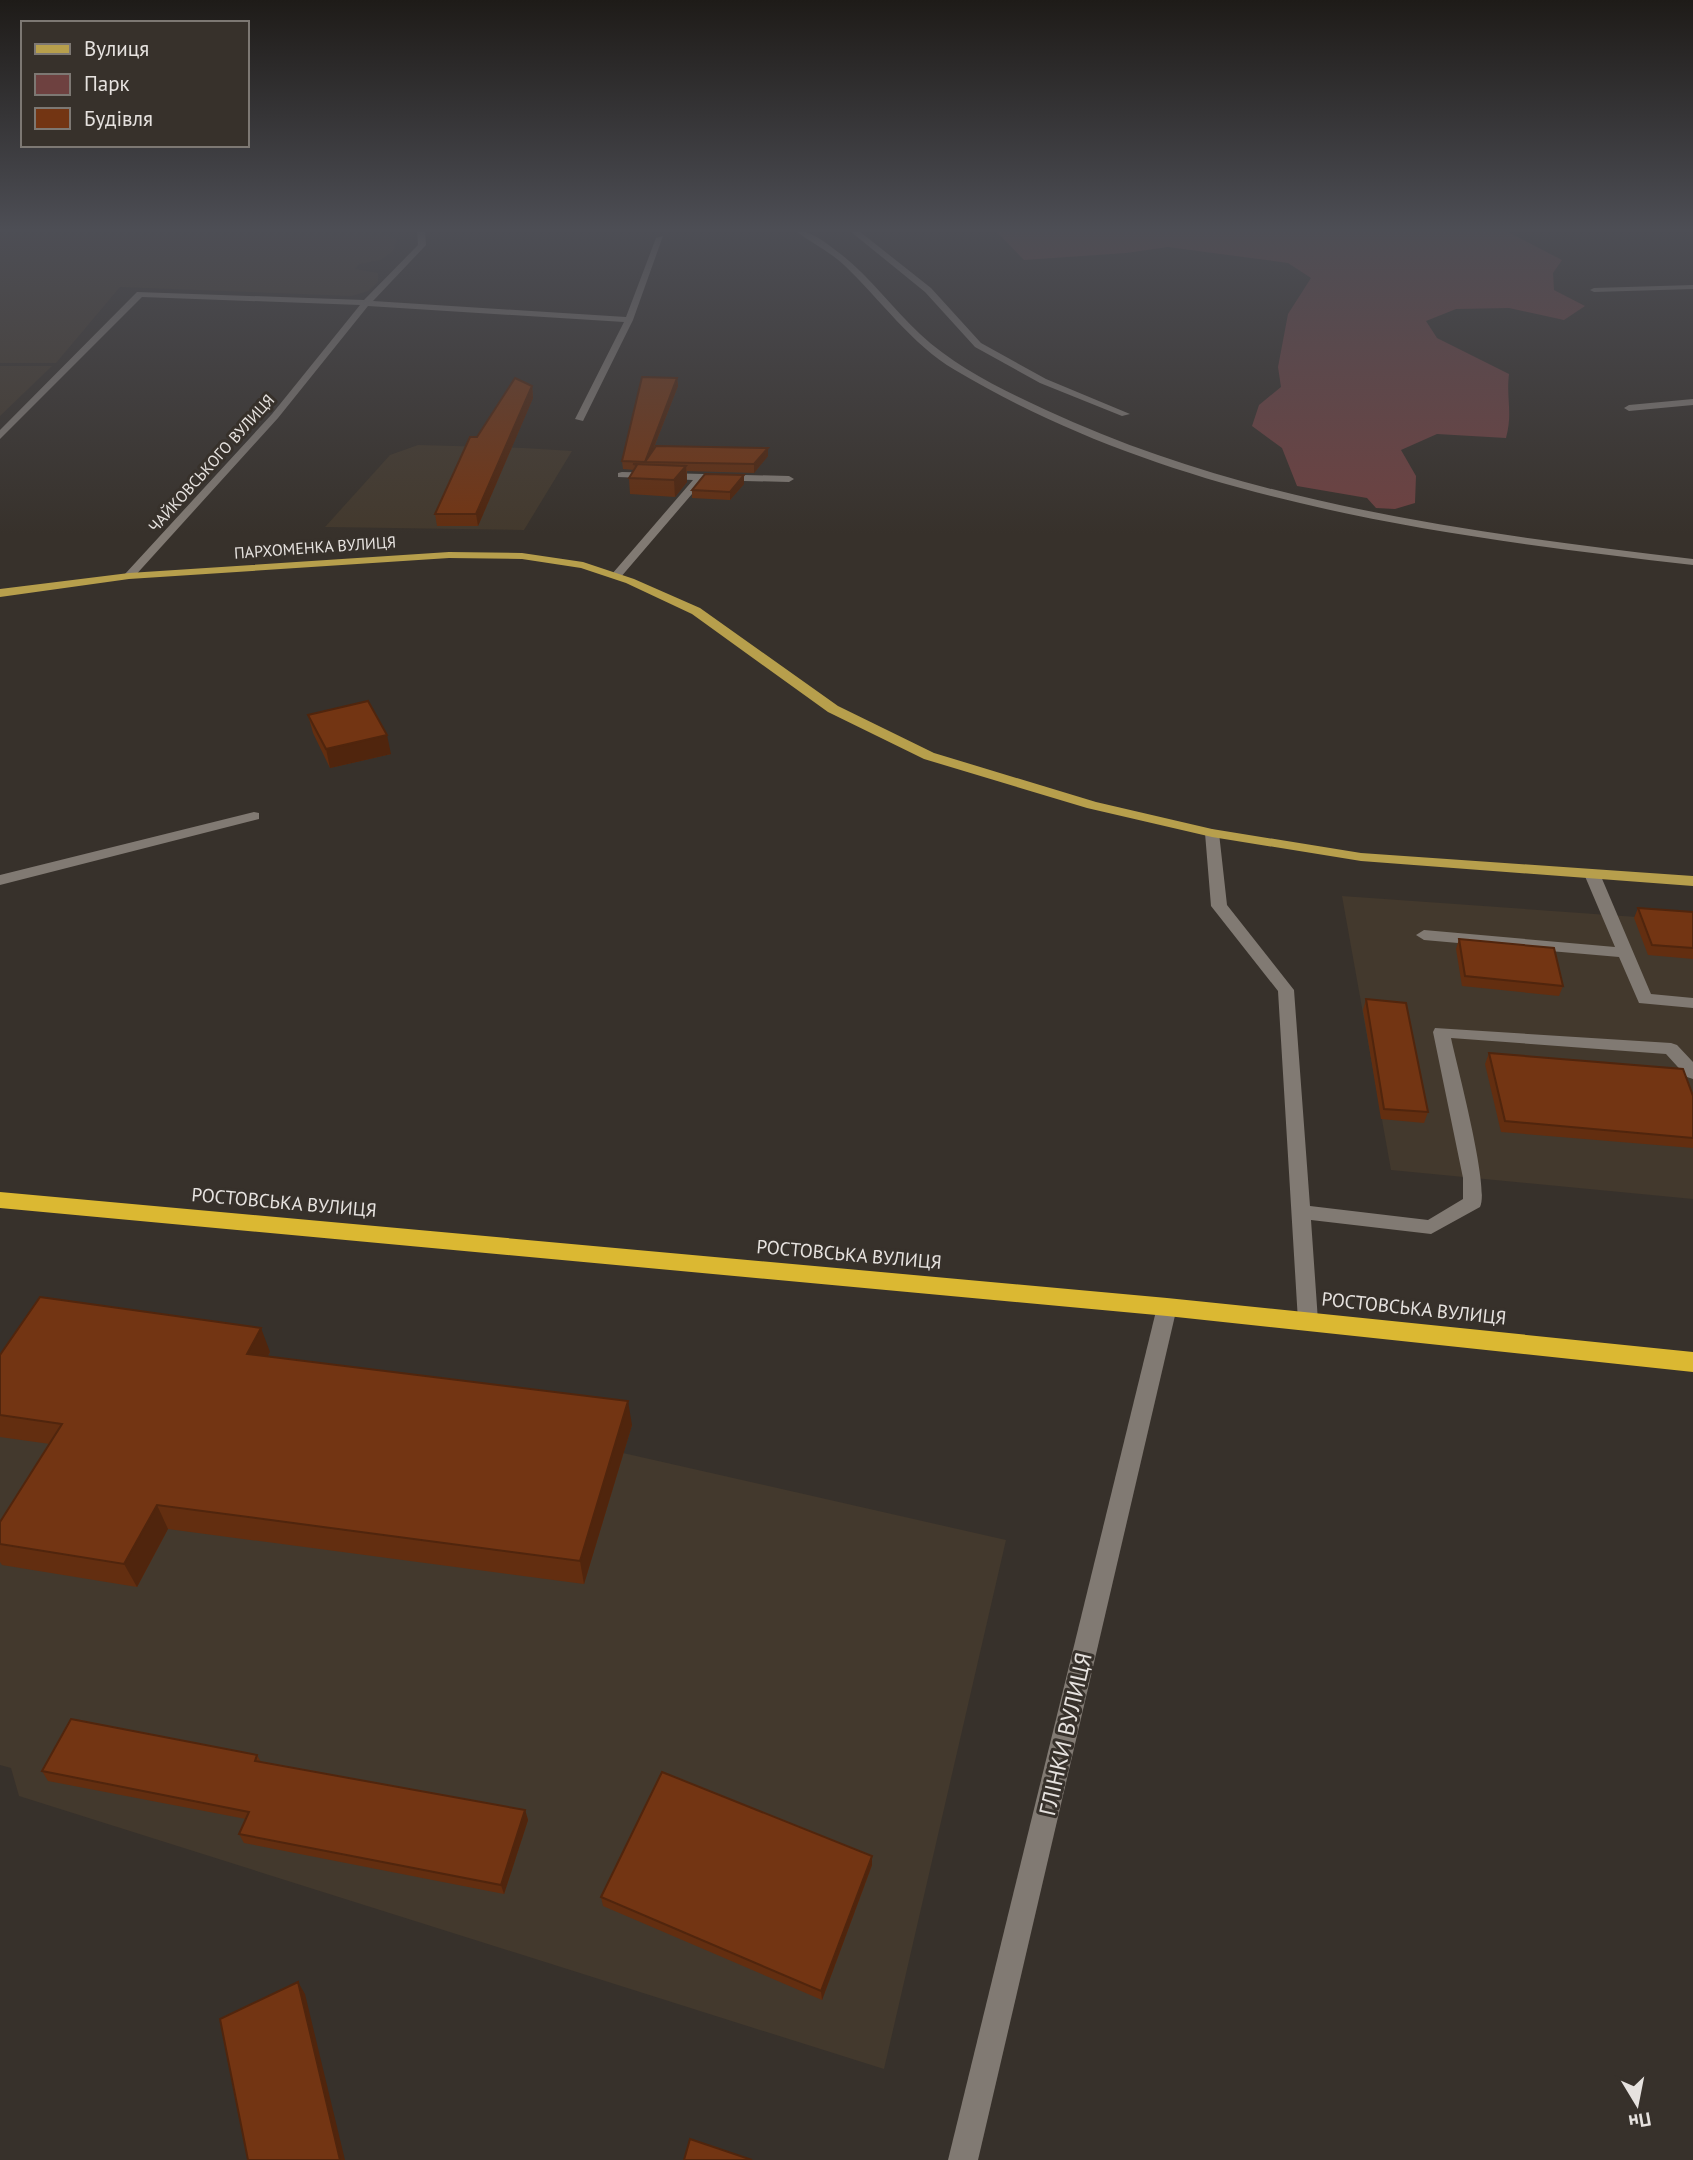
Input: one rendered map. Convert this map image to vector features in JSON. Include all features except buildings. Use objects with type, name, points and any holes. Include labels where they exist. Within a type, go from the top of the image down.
[{"type":"highway","name":"РОСТОВСЬКА ВУЛИЦЯ","points":[[0,1200],[1167,1307],[1693,1362]]},
{"type":"main road","name":"ПАРХОМЕНКА ВУЛИЦЯ","points":[[0,593],[129,576],[449,555],[522,556],[583,565],[623,578],[696,611],[833,709],[929,756],[1092,805],[1212,832],[1361,857],[1693,881]]},
{"type":"street","points":[[0,436],[103,332]]},
{"type":"street","name":"ЧАЙКОВСЬКОГО ВУЛИЦЯ","points":[[129,576],[275,416],[343,332]]},
{"type":"street","points":[[580,419],[623,332]]},
{"type":"street","points":[[914,332],[955,366],[1035,410],[1157,459],[1317,505],[1496,539],[1693,562]]},
{"type":"street","points":[[966,332],[978,345],[1043,382],[1125,414]]},
{"type":"street","points":[[1629,408],[1693,402]]},
{"type":"street","points":[[622,475],[789,479]]},
{"type":"street","points":[[623,578],[701,477]]},
{"type":"street","points":[[0,880],[254,816]]},
{"type":"street","points":[[1212,832],[1219,906],[1286,990],[1308,1321]]},
{"type":"street","points":[[1592,874],[1645,999],[1693,1003]]},
{"type":"street","points":[[1424,935],[1625,953]]},
{"type":"street","points":[[1300,1212],[1431,1227],[1473,1202],[1472,1178],[1441,1032],[1671,1049],[1693,1073]]},
{"type":"street","name":"ГЛІНКИ ВУЛИЦЯ","points":[[963,2160],[1167,1307]]},
{"type":"shaded area","points":[[0,332],[82,332],[56,363],[0,363]]},
{"type":"shaded area","points":[[0,366],[52,366],[0,416]]},
{"type":"shaded area","points":[[418,445],[572,451],[524,530],[325,527],[390,455]]},
{"type":"shaded area","points":[[1342,896],[1693,921],[1693,1199],[1391,1170]]},
{"type":"shaded area","points":[[52,1322],[270,1352],[254,1382],[623,1453],[1006,1540],[884,2069],[19,1796],[11,1768],[0,1765],[0,1368]]},
{"type":"green space","points":[[1285,332],[1433,332],[1437,338],[1509,374],[1509,421],[1506,438],[1437,434],[1401,450],[1416,476],[1415,503],[1395,509],[1376,508],[1367,498],[1297,486],[1282,448],[1252,426],[1259,405],[1281,387],[1278,367]]}]
